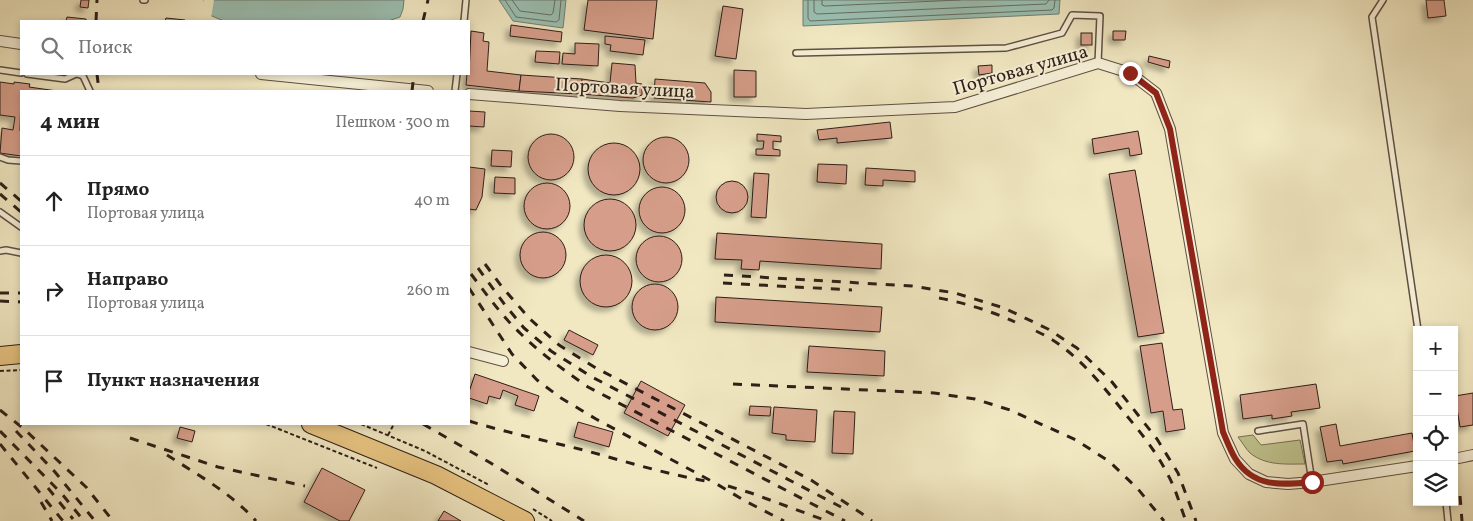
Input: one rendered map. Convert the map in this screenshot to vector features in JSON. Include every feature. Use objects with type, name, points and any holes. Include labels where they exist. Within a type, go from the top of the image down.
[{"type":"highway","points":[[0,356],[20,354]]},
{"type":"highway","points":[[314,425],[436,475],[525,521]]},
{"type":"street","points":[[0,41],[20,44]]},
{"type":"street","name":"Портовая улица","points":[[470,94],[620,106],[806,114],[955,107],[1098,63],[1130,73],[1156,93],[1170,129],[1223,432],[1235,459],[1249,474],[1266,482],[1288,484],[1413,467]]},
{"type":"street","points":[[270,75],[406,90]]},
{"type":"street","points":[[470,352],[503,362]]},
{"type":"street","points":[[1458,458],[1473,456]]},
{"type":"lane","points":[[464,20],[466,0]]},
{"type":"lane","points":[[1384,0],[1372,17],[1417,326]]},
{"type":"lane","points":[[796,53],[1006,48],[1062,33],[1072,15],[1100,16],[1098,63]]},
{"type":"lane","points":[[0,70],[20,73]]},
{"type":"lane","points":[[35,75],[65,79],[74,75]]},
{"type":"lane","points":[[80,75],[83,76],[90,90]]},
{"type":"lane","points":[[455,90],[457,75]]},
{"type":"lane","points":[[0,157],[20,162]]},
{"type":"lane","points":[[0,212],[20,226]]},
{"type":"lane","points":[[0,251],[6,250],[20,253]]},
{"type":"lane","points":[[1258,432],[1303,424],[1312,482]]},
{"type":"lane","points":[[1446,506],[1448,521]]},
{"type":"path","points":[[0,371],[20,370]]},
{"type":"path","points":[[388,435],[393,425]]},
{"type":"green space","points":[[1253,435],[1261,445],[1300,440],[1305,464],[1269,462],[1256,457],[1248,451],[1238,437]]},
{"type":"water","points":[[204,0],[404,0],[400,17],[391,20],[222,20],[207,14]]},
{"type":"water","points":[[499,0],[566,0],[563,28],[513,21]]},
{"type":"water","points":[[803,0],[1060,0],[1059,14],[803,26]]},
{"type":"pier","points":[[204,0],[214,0],[211,18],[202,15]]},
{"type":"building","points":[[81,0],[89,0],[88,8],[80,7]]},
{"type":"building","points":[[588,0],[657,0],[653,39],[584,30]]},
{"type":"building","points":[[1426,0],[1444,0],[1446,16],[1428,18]]},
{"type":"building","points":[[723,6],[743,9],[736,59],[715,56]]},
{"type":"building","points":[[67,17],[86,19],[86,20],[66,20]]},
{"type":"building","points":[[166,18],[185,20],[165,20]]},
{"type":"building","points":[[511,25],[562,32],[561,42],[510,36]]},
{"type":"building","points":[[471,31],[484,33],[483,41],[489,42],[487,71],[521,75],[519,91],[466,85],[467,75],[470,75]]},
{"type":"building","points":[[1113,31],[1126,31],[1125,40],[1113,40]]},
{"type":"building","points":[[1081,33],[1092,33],[1092,45],[1081,45]]},
{"type":"building","points":[[605,36],[645,40],[643,55],[610,51],[611,45],[605,44]]},
{"type":"building","points":[[575,43],[599,44],[598,66],[562,64],[563,53],[575,54]]},
{"type":"building","points":[[536,51],[560,52],[559,64],[535,62]]},
{"type":"building","points":[[1149,56],[1170,61],[1169,68],[1148,62]]},
{"type":"building","points":[[612,63],[635,65],[636,83],[642,84],[642,95],[633,98],[581,94],[582,79],[610,83]]},
{"type":"building","points":[[992,65],[992,73],[979,75],[978,66]]},
{"type":"building","points":[[734,70],[756,71],[756,97],[734,97]]},
{"type":"building","points":[[521,75],[582,79],[581,94],[519,91]]},
{"type":"building","points":[[655,79],[705,83],[711,92],[711,102],[654,98]]},
{"type":"building","points":[[0,82],[30,84],[29,87],[50,90],[20,90],[20,156],[0,153],[2,128],[13,130],[15,117],[0,115]]},
{"type":"building","points":[[470,111],[485,112],[484,127],[470,126]]},
{"type":"building","points":[[890,122],[892,138],[837,143],[837,138],[819,140],[817,130]]},
{"type":"building","points":[[1138,131],[1142,154],[1130,156],[1129,148],[1094,154],[1092,139]]},
{"type":"building","points":[[551,134],[564,138],[570,144],[574,157],[570,170],[564,176],[551,180],[538,176],[532,170],[528,157],[532,144],[538,138]]},
{"type":"building","points":[[757,134],[781,136],[781,142],[773,141],[773,149],[780,150],[780,156],[756,155],[756,149],[763,149],[764,141],[757,141]]},
{"type":"building","points":[[666,137],[679,141],[685,147],[689,160],[685,173],[679,179],[666,183],[653,179],[647,173],[643,160],[647,147],[653,141]]},
{"type":"building","points":[[614,143],[628,147],[636,155],[640,169],[636,183],[628,191],[614,195],[600,191],[592,183],[588,169],[592,155],[600,147]]},
{"type":"building","points":[[492,150],[512,151],[511,167],[491,166]]},
{"type":"building","points":[[818,164],[847,165],[846,184],[817,182]]},
{"type":"building","points":[[470,167],[485,169],[482,197],[476,210],[470,209]]},
{"type":"building","points":[[866,168],[915,171],[915,182],[883,180],[883,186],[865,185]]},
{"type":"building","points":[[1135,170],[1164,333],[1138,337],[1109,174]]},
{"type":"building","points":[[754,173],[769,174],[766,218],[751,217]]},
{"type":"building","points":[[495,177],[515,178],[515,194],[494,193]]},
{"type":"building","points":[[732,181],[743,186],[748,197],[743,208],[732,213],[721,208],[716,197],[721,186]]},
{"type":"building","points":[[547,183],[560,187],[566,193],[570,206],[566,219],[560,225],[547,229],[534,225],[528,219],[524,206],[528,193],[534,187]]},
{"type":"building","points":[[662,187],[675,191],[681,197],[685,210],[681,223],[675,229],[662,233],[649,229],[643,223],[639,210],[643,197],[649,191]]},
{"type":"building","points":[[610,199],[624,203],[632,211],[636,225],[632,239],[624,247],[610,251],[596,247],[588,239],[584,225],[588,211],[596,203]]},
{"type":"building","points":[[543,232],[556,236],[562,242],[566,255],[562,268],[556,274],[543,278],[530,274],[524,268],[520,255],[524,242],[530,236]]},
{"type":"building","points":[[717,233],[882,244],[881,269],[760,261],[759,270],[741,269],[742,260],[715,259]]},
{"type":"building","points":[[659,236],[672,240],[678,246],[682,259],[678,272],[672,278],[659,282],[646,278],[640,272],[636,259],[640,246],[646,240]]},
{"type":"building","points":[[606,255],[620,259],[628,267],[632,281],[628,295],[620,303],[606,307],[592,303],[584,295],[580,281],[584,267],[592,259]]},
{"type":"building","points":[[655,284],[668,288],[674,294],[678,307],[674,320],[668,326],[655,330],[642,326],[636,320],[632,307],[636,294],[642,288]]},
{"type":"building","points":[[716,297],[882,307],[880,332],[715,322]]},
{"type":"building","points":[[569,330],[598,345],[593,355],[564,340]]},
{"type":"building","points":[[1162,343],[1173,410],[1182,409],[1185,429],[1166,432],[1163,411],[1151,413],[1140,346]]},
{"type":"building","points":[[809,346],[885,351],[884,376],[807,372]]},
{"type":"building","points":[[475,374],[539,396],[534,411],[515,405],[518,396],[503,390],[500,399],[489,396],[487,404],[470,398],[470,389]]},
{"type":"building","points":[[641,381],[685,405],[668,436],[624,413]]},
{"type":"building","points":[[1316,384],[1320,408],[1291,412],[1292,416],[1272,419],[1272,415],[1243,419],[1240,395]]},
{"type":"building","points":[[1473,393],[1473,425],[1460,427],[1458,396]]},
{"type":"building","points":[[750,406],[771,407],[770,416],[749,415]]},
{"type":"building","points":[[774,407],[817,410],[815,442],[786,440],[786,435],[772,433]]},
{"type":"building","points":[[834,411],[855,412],[853,454],[832,453]]},
{"type":"building","points":[[578,422],[613,432],[609,447],[574,437]]},
{"type":"building","points":[[1336,424],[1340,446],[1412,433],[1413,451],[1343,464],[1342,460],[1327,462],[1320,427]]},
{"type":"building","points":[[180,427],[195,431],[192,442],[177,438]]},
{"type":"building","points":[[322,468],[365,490],[349,521],[340,521],[304,502]]},
{"type":"building","points":[[444,511],[461,521],[438,521]]},
{"type":"railway","points":[[96,20],[97,0]]},
{"type":"railway","points":[[423,20],[428,0]]},
{"type":"railway","points":[[97,75],[99,90]]},
{"type":"railway","points":[[412,90],[414,75]]},
{"type":"railway","points":[[0,183],[20,200]]},
{"type":"railway","points":[[0,194],[20,211]]},
{"type":"railway","points":[[485,264],[530,319],[559,345],[596,368],[811,480],[872,521]]},
{"type":"railway","points":[[478,268],[524,328],[551,351],[592,377],[841,507]]},
{"type":"railway","points":[[471,274],[501,313],[521,334],[545,355],[588,387],[845,521]]},
{"type":"railway","points":[[724,275],[912,286],[955,293],[1004,308],[1048,329],[1077,348],[1112,382],[1157,439],[1178,473],[1196,521]]},
{"type":"railway","points":[[723,283],[852,290]]},
{"type":"railway","points":[[470,290],[512,354],[537,380],[561,398],[784,521]]},
{"type":"railway","points":[[0,293],[20,293]]},
{"type":"railway","points":[[939,298],[978,308],[1015,322]]},
{"type":"railway","points":[[0,301],[20,302]]},
{"type":"railway","points":[[1036,331],[1050,338],[1075,357],[1138,430],[1159,459],[1171,480],[1186,521]]},
{"type":"railway","points":[[733,384],[934,393],[975,399],[1010,410],[1076,440],[1110,462],[1138,489],[1164,521]]},
{"type":"railway","points":[[0,410],[24,429],[86,487],[113,521]]},
{"type":"railway","points":[[470,421],[706,481]]},
{"type":"railway","points":[[425,425],[584,521]]},
{"type":"railway","points":[[0,431],[62,494],[84,521]]},
{"type":"railway","points":[[16,431],[55,472],[95,521]]},
{"type":"railway","points":[[130,438],[218,467],[305,486]]},
{"type":"railway","points":[[0,444],[63,521]]},
{"type":"railway","points":[[167,455],[225,493],[256,521]]},
{"type":"railway","points":[[728,486],[827,521]]},
{"type":"railway","points":[[48,488],[73,519]]},
{"type":"railway","points":[[1460,496],[1462,521]]},
{"type":"railway","points":[[41,502],[52,521]]},
{"type":"route","points":[[1130,73],[1156,93],[1170,129],[1223,432],[1235,459],[1249,474],[1266,482],[1288,484],[1312,482]]}]
